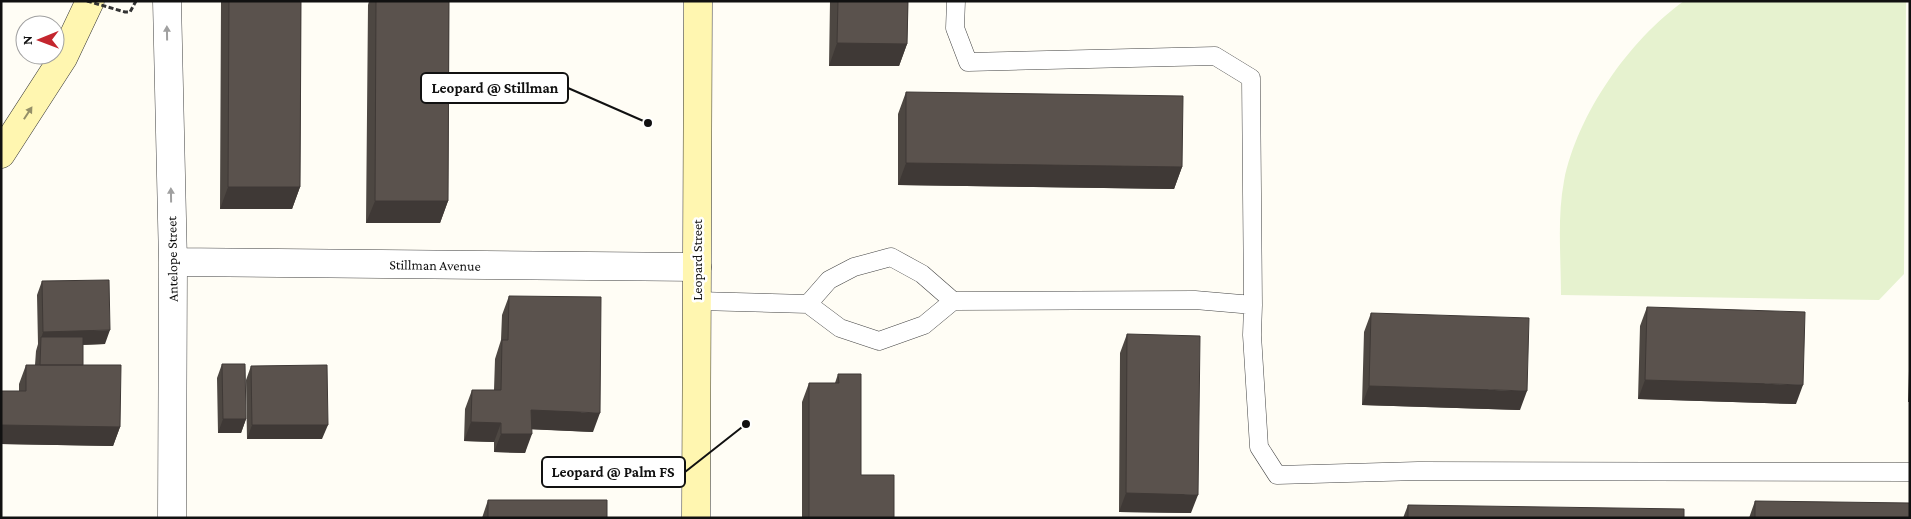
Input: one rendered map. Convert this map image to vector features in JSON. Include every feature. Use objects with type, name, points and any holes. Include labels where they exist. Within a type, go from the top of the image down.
[{"type":"main road","points":[[1,154],[63,58],[88,1]]},
{"type":"main road","name":"Leopard Street","points":[[696,518],[698,1]]},
{"type":"street","name":"Antelope Street","points":[[167,1],[173,262],[172,518]]},
{"type":"street","name":"Stillman Avenue","points":[[173,262],[697,268]]},
{"type":"lane","points":[[956,1],[955,28],[968,62],[1215,56],[1251,78],[1252,335],[1259,446],[1277,475],[1418,471],[1910,472]]},
{"type":"lane","points":[[808,304],[829,280],[854,267],[892,257],[922,274],[952,301]]},
{"type":"lane","points":[[698,301],[808,304],[840,328],[879,341],[924,325],[952,301],[1195,300],[1253,305]]},
{"type":"path","points":[[88,1],[130,12],[136,1]]},
{"type":"green space","points":[[1684,1],[1906,1],[1904,274],[1879,300],[1561,295],[1560,224],[1562,195],[1571,156],[1580,131],[1593,105],[1625,58],[1644,36]]},
{"type":"building","points":[[229,1],[301,1],[300,187],[228,187]]},
{"type":"building","points":[[376,1],[449,1],[448,201],[375,201]]},
{"type":"building","points":[[838,1],[908,1],[907,44],[837,43]]},
{"type":"building","points":[[906,92],[1183,96],[1182,167],[906,163]]},
{"type":"building","points":[[109,280],[110,330],[43,332],[42,281]]},
{"type":"building","points":[[509,296],[601,297],[600,413],[531,410],[532,434],[501,434],[501,423],[471,422],[472,390],[501,390],[502,340],[508,340]]},
{"type":"building","points":[[1647,307],[1805,312],[1803,385],[1645,380]]},
{"type":"building","points":[[1371,313],[1529,318],[1527,391],[1369,386]]},
{"type":"building","points":[[1127,334],[1200,336],[1198,495],[1126,493]]},
{"type":"building","points":[[41,337],[83,337],[83,365],[40,365]]},
{"type":"building","points":[[222,364],[245,364],[246,419],[223,419]]},
{"type":"building","points":[[26,365],[121,365],[120,427],[1,425],[1,391],[26,391]]},
{"type":"building","points":[[327,365],[328,425],[252,425],[251,366]]},
{"type":"building","points":[[838,374],[861,374],[861,475],[894,475],[894,518],[809,518],[809,383],[839,383]]},
{"type":"building","points":[[488,500],[607,500],[607,518],[488,518]]},
{"type":"building","points":[[1755,501],[1910,503],[1910,518],[1755,518]]},
{"type":"building","points":[[1408,505],[1684,509],[1684,518],[1408,518]]},
{"type":"place","name":"Leopard @ Stillman","points":[[648,123]]},
{"type":"place","name":"Leopard @ Palm FS","points":[[746,424]]}]
